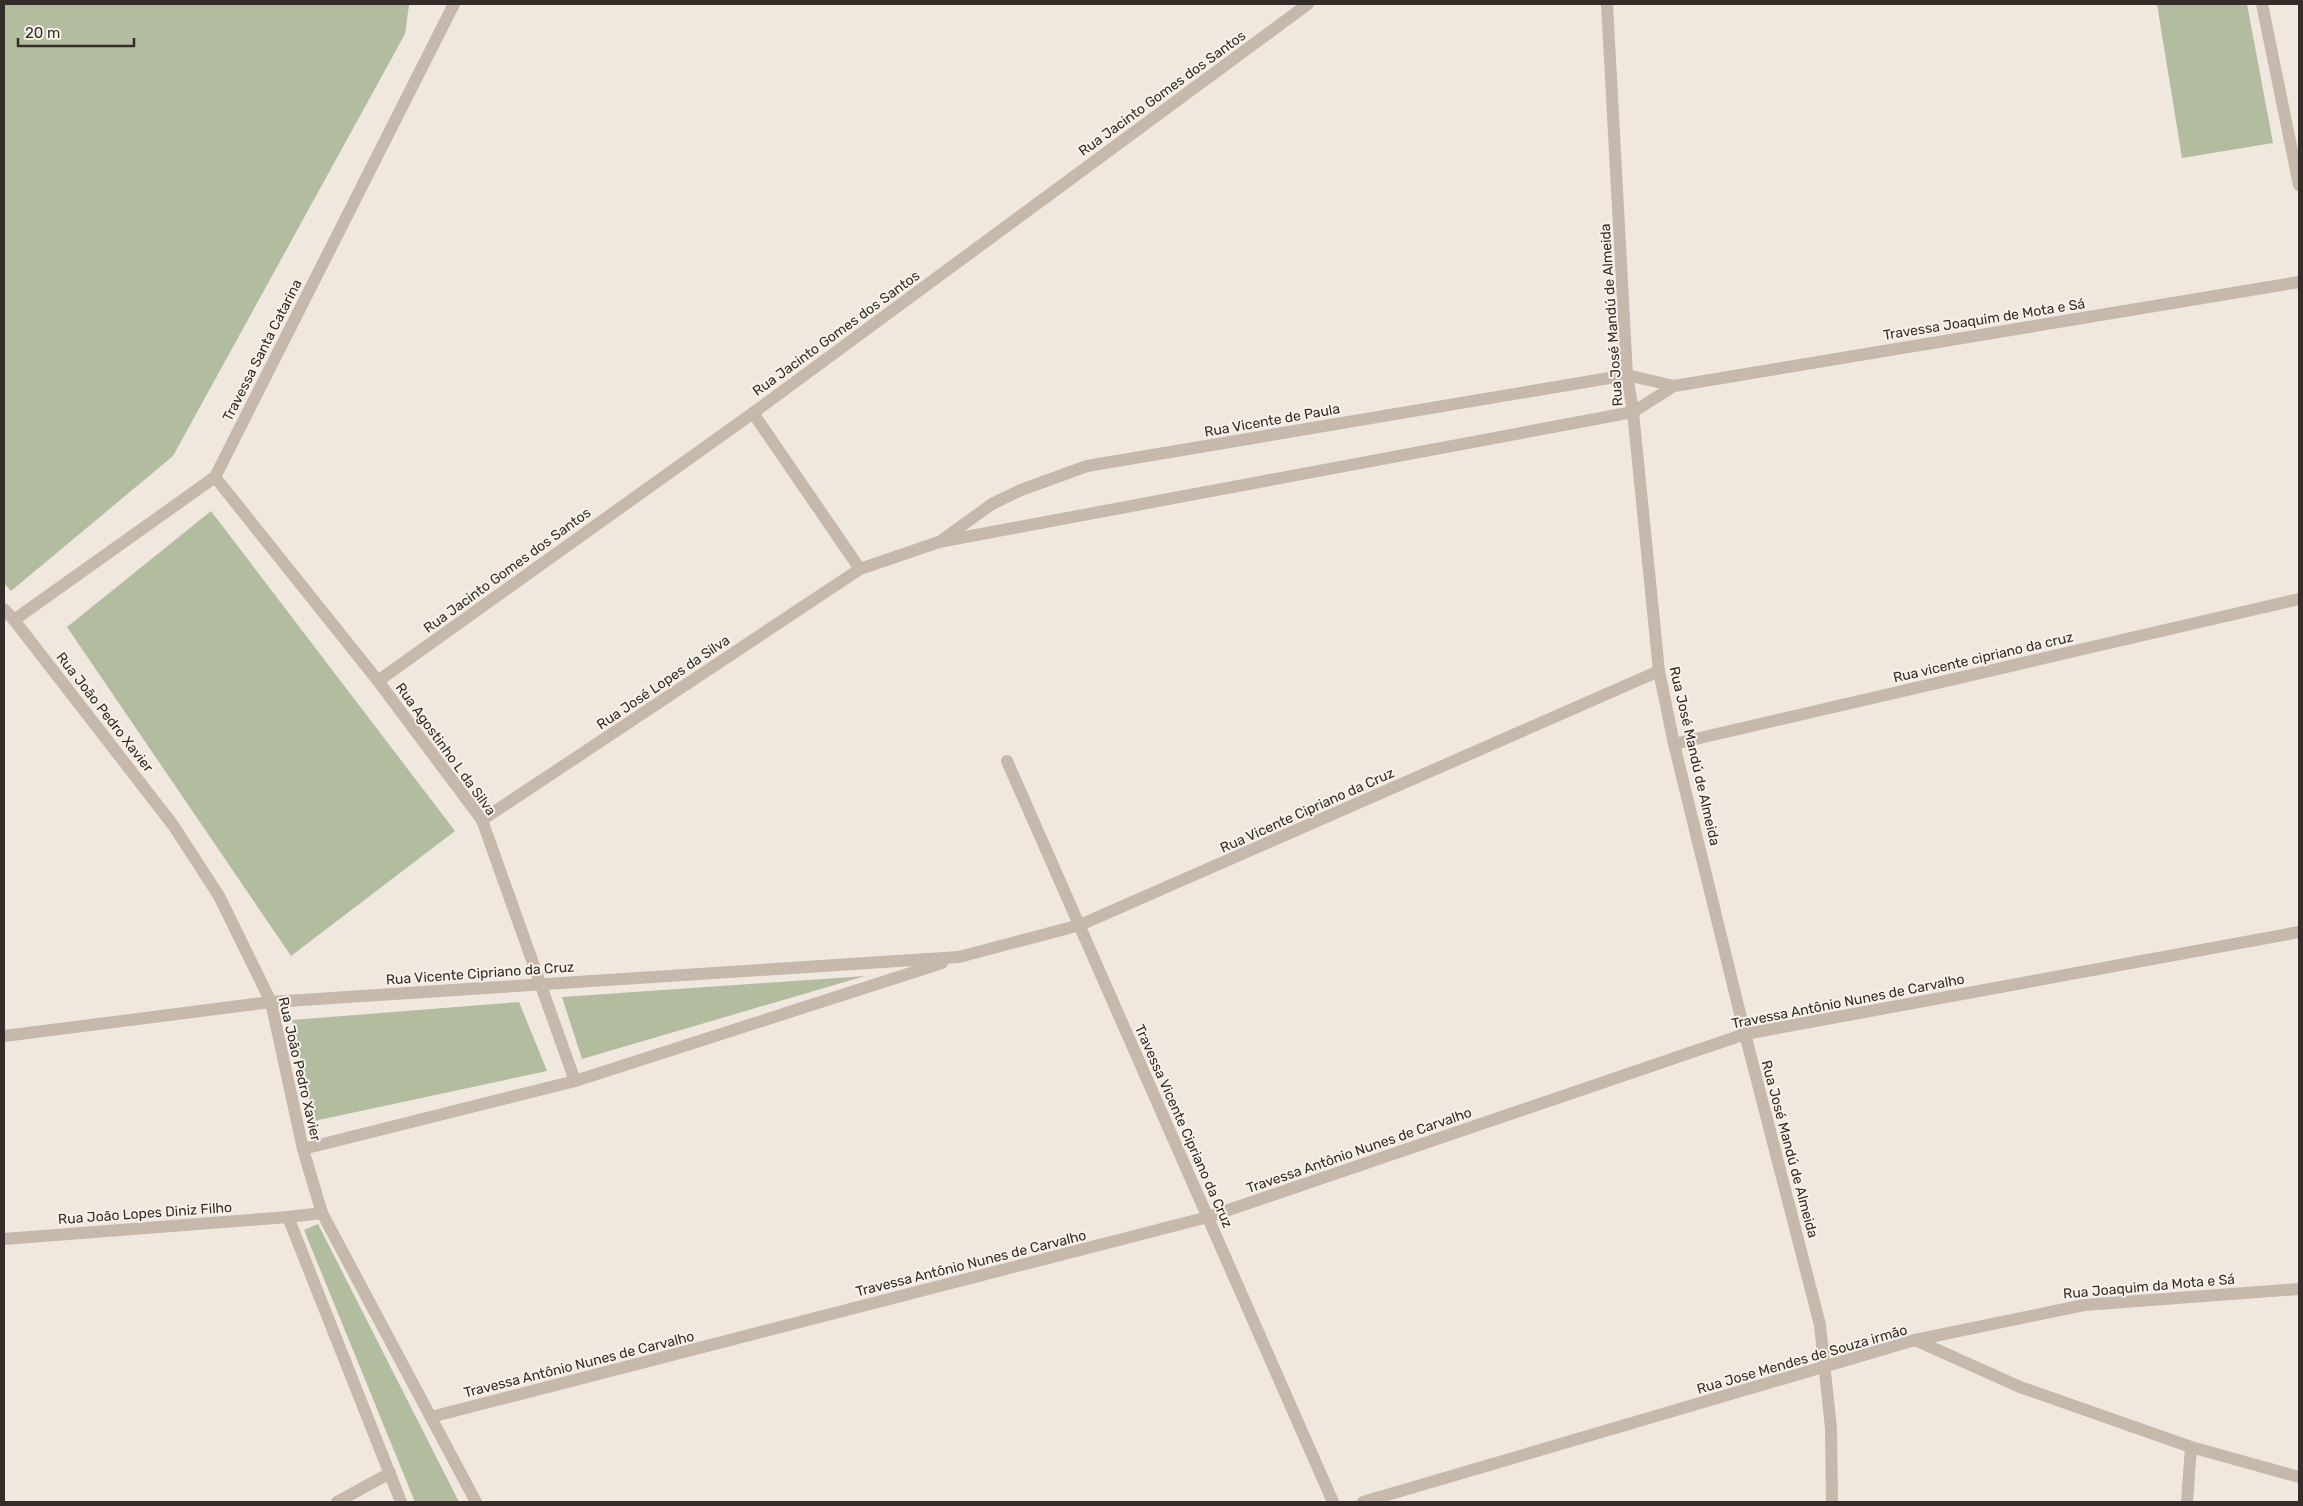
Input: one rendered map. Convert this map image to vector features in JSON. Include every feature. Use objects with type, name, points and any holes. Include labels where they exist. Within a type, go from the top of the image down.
[{"type":"street","name":"Travessa Santa Catarina","points":[[14,620],[215,477],[454,4]]},
{"type":"street","name":"Rua Jacinto Gomes dos Santos","points":[[378,681],[753,413],[1308,4]]},
{"type":"street","name":"Rua José Mandú de Almeida","points":[[1607,4],[1627,374],[1633,412],[1659,671],[1674,744],[1745,1034],[1820,1325],[1826,1367],[1831,1428],[1832,1502]]},
{"type":"street","points":[[2262,4],[2299,185]]},
{"type":"street","name":"Travessa Joaquim de Mota e Sá","points":[[1633,412],[1674,386],[2299,282]]},
{"type":"street","name":"Travessa Joaquim de Mota e Sá","points":[[1627,374],[1674,386]]},
{"type":"street","name":"Rua Vicente de Paula","points":[[939,542],[992,504],[1021,490],[1087,466],[1627,374]]},
{"type":"street","name":"Rua Vicente de Paula","points":[[860,568],[939,542],[1633,412]]},
{"type":"street","points":[[753,413],[860,568]]},
{"type":"street","name":"Rua Agostinho L da Silva","points":[[215,477],[378,681],[482,820],[575,1081]]},
{"type":"street","name":"Rua José Lopes da Silva","points":[[482,820],[860,568]]},
{"type":"street","name":"Rua vicente cipriano da cruz","points":[[1674,744],[2299,598]]},
{"type":"street","points":[[4,610],[14,620]]},
{"type":"street","name":"Rua João Pedro Xavier","points":[[14,620],[173,825],[218,896],[271,1002],[303,1149],[322,1212],[476,1502]]},
{"type":"street","name":"Rua Vicente Cipriano da Cruz","points":[[303,1149],[575,1081],[959,957],[1080,925],[1659,671]]},
{"type":"street","name":"Travessa Vicente Cipriano da Cruz","points":[[1008,761],[1333,1502]]},
{"type":"street","name":"Travessa Antônio Nunes de Carvalho","points":[[431,1417],[1208,1217],[1745,1034],[2299,932]]},
{"type":"street","name":"Rua Vicente Cipriano da Cruz","points":[[4,1036],[271,1002],[959,957]]},
{"type":"street","name":"Rua João Lopes Diniz Filho","points":[[4,1239],[288,1217],[322,1212]]},
{"type":"street","points":[[288,1217],[401,1502]]},
{"type":"street","name":"Rua Joaquim da Mota e Sá","points":[[1915,1340],[2084,1304],[2299,1288]]},
{"type":"street","name":"Rua Jose Mendes de Souza irmão","points":[[1363,1502],[1915,1340],[2020,1387],[2190,1447],[2299,1477]]},
{"type":"street","points":[[2187,1502],[2190,1447]]},
{"type":"street","points":[[337,1502],[390,1473]]},
{"type":"green space","points":[[4,4],[409,5],[405,34],[173,456],[11,591],[4,583]]},
{"type":"green space","points":[[2157,4],[2247,4],[2273,143],[2182,158]]},
{"type":"green space","points":[[211,511],[455,831],[291,956],[67,627]]},
{"type":"green space","points":[[865,976],[582,1059],[562,997]]},
{"type":"green space","points":[[519,1002],[547,1071],[314,1121],[292,1020]]},
{"type":"green space","points":[[318,1224],[459,1502],[415,1502],[304,1230]]}]
